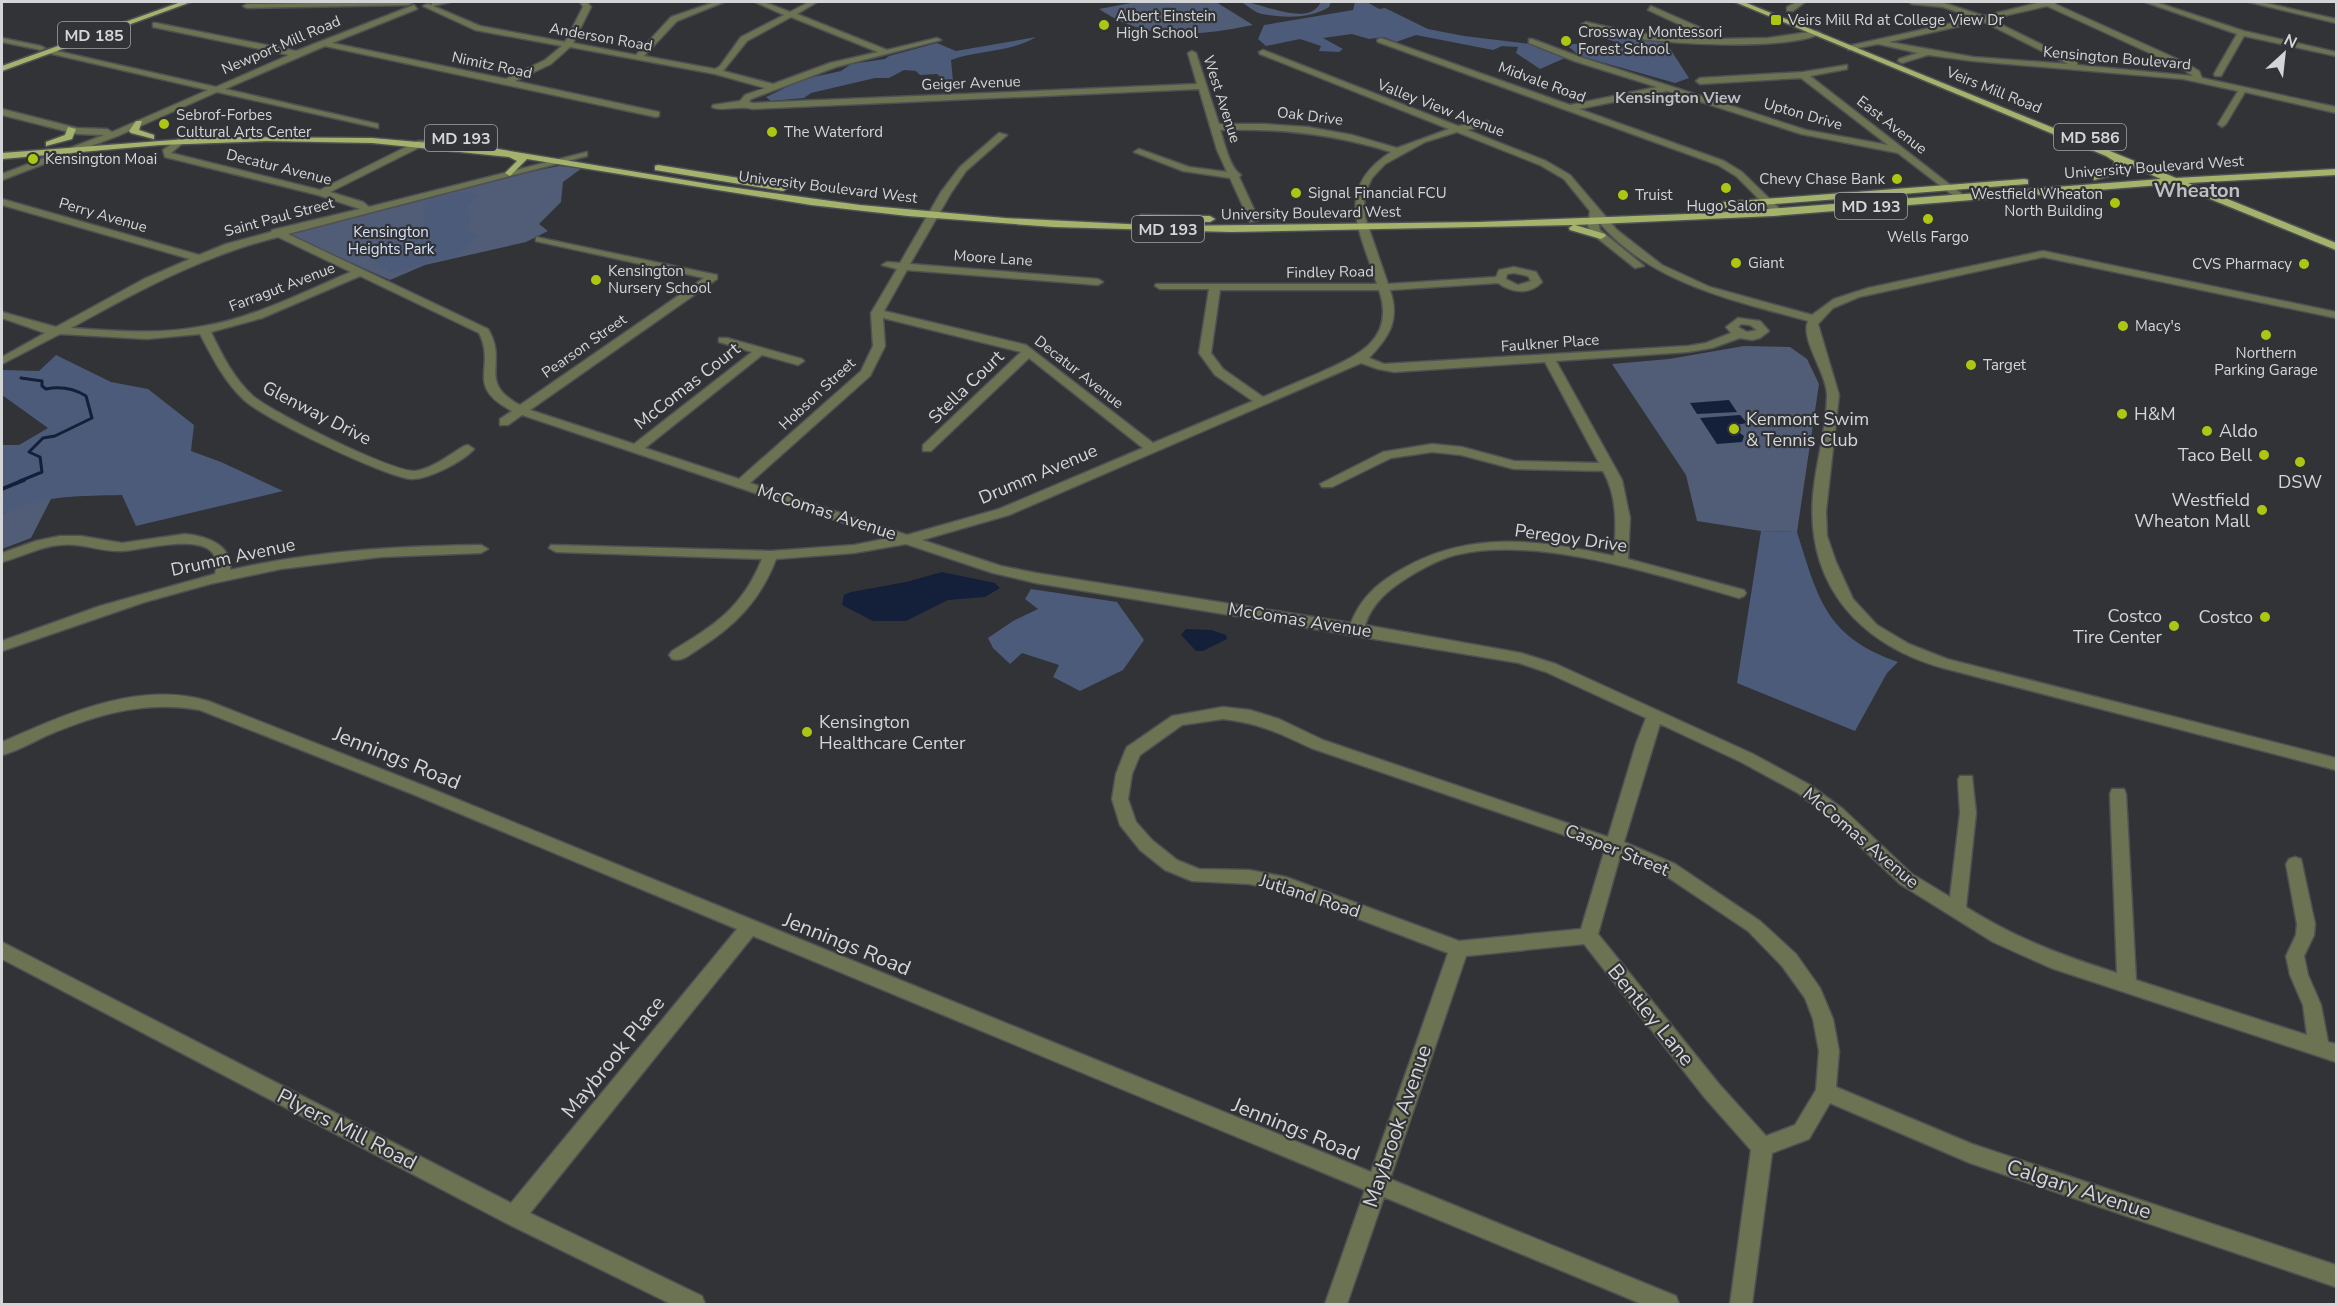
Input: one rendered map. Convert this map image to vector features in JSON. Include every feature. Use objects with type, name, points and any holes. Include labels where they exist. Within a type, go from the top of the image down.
[{"type":"main road","name":"MD 185","points":[[2,62],[170,2]]},
{"type":"main road","name":"MD 185","points":[[2,69],[187,2]]},
{"type":"main road","name":"Veirs Mill Road","points":[[1739,2],[2156,172],[2175,176]]},
{"type":"main road","name":"Veirs Mill Road","points":[[1757,2],[2335,243]]},
{"type":"main road","points":[[1790,9],[1810,23]]},
{"type":"main road","points":[[139,123],[134,131],[151,136]]},
{"type":"main road","points":[[49,144],[69,137],[71,129]]},
{"type":"main road","name":"University Boulevard West","points":[[2,149],[151,136],[284,131],[433,135],[584,154],[786,188],[937,209],[1114,217],[1466,226],[1597,218],[2156,172]]},
{"type":"main road","name":"University Boulevard West","points":[[2,156],[179,142],[317,139],[421,143],[561,160],[753,194],[1139,228],[1597,218],[1633,220],[1779,213],[2337,163]]},
{"type":"main road","points":[[2097,178],[2118,171],[2120,166],[2118,160],[2104,151]]},
{"type":"main road","points":[[505,152],[523,160],[510,173]]},
{"type":"main road","name":"University Boulevard West","points":[[2175,176],[2194,179],[2337,172]]},
{"type":"main road","name":"Veirs Mill Road","points":[[2194,179],[2335,243]]},
{"type":"main road","points":[[1614,232],[1633,220]]},
{"type":"main road","points":[[1466,226],[1504,231],[1572,228],[1584,229],[1601,236]]},
{"type":"street","points":[[255,2],[248,6],[447,2]]},
{"type":"street","points":[[507,82],[550,60],[570,45],[587,7],[584,2]]},
{"type":"street","points":[[639,57],[674,19],[721,2]]},
{"type":"street","points":[[758,2],[886,52]]},
{"type":"street","points":[[716,72],[723,68],[744,39],[814,2]]},
{"type":"street","points":[[1575,2],[1584,2]]},
{"type":"street","points":[[1790,9],[1801,2]]},
{"type":"street","points":[[1912,2],[1952,6]]},
{"type":"street","points":[[1935,2],[1981,17],[2082,68]]},
{"type":"street","points":[[1851,48],[2048,2],[2181,64],[2196,73],[2198,79]]},
{"type":"street","points":[[2149,2],[2242,33],[2337,54]]},
{"type":"street","points":[[2253,2],[2337,21]]},
{"type":"street","name":"Newport Mill Road","points":[[2,177],[139,123],[389,16],[411,4]]},
{"type":"street","name":"Anderson Road","points":[[432,4],[478,28],[716,72],[773,87]]},
{"type":"street","points":[[1651,8],[1720,40]]},
{"type":"street","points":[[1586,24],[1640,36],[1720,40],[1782,40],[1816,33]]},
{"type":"street","points":[[156,25],[297,54]]},
{"type":"street","points":[[2218,74],[2242,33]]},
{"type":"street","points":[[2,40],[41,48]]},
{"type":"street","points":[[716,107],[743,103],[748,97],[833,65],[937,40]]},
{"type":"street","name":"Midvale Road","points":[[1381,40],[1721,164],[1739,174],[1779,213]]},
{"type":"street","name":"Upton Drive","points":[[1532,41],[1577,59],[1670,87],[1804,132],[1898,150]]},
{"type":"street","name":"Kensington Boulevard","points":[[1878,42],[1928,53],[2082,68],[2139,71],[2198,79],[2337,110]]},
{"type":"street","name":"Nimitz Road","points":[[323,43],[656,114]]},
{"type":"street","points":[[51,51],[375,126]]},
{"type":"street","name":"Valley View Avenue","points":[[1263,52],[1553,168],[1577,186],[1597,218]]},
{"type":"street","name":"West Avenue","points":[[1192,53],[1222,150],[1236,175],[1254,219]]},
{"type":"street","name":"Kensington Boulevard","points":[[1902,61],[1928,53]]},
{"type":"street","points":[[1700,81],[1803,75],[1844,67]]},
{"type":"street","name":"East Avenue","points":[[1803,75],[1962,198]]},
{"type":"street","name":"Geiger Avenue","points":[[743,103],[753,106],[843,103],[1202,86]]},
{"type":"street","points":[[1570,108],[1670,87]]},
{"type":"street","name":"Newport Mill Road","points":[[94,141],[116,129],[218,88]]},
{"type":"street","points":[[2222,124],[2243,89]]},
{"type":"street","points":[[2,112],[95,133],[116,129]]},
{"type":"street","points":[[346,132],[357,122]]},
{"type":"street","points":[[1363,222],[1358,205],[1362,185],[1376,168],[1399,151],[1425,138],[1485,123]]},
{"type":"street","name":"Oak Drive","points":[[1215,127],[1276,126],[1325,130],[1399,151]]},
{"type":"street","points":[[877,313],[937,209],[963,169],[1002,135]]},
{"type":"street","name":"Decatur Avenue","points":[[179,142],[166,152],[168,155],[321,193],[359,204],[366,209]]},
{"type":"street","points":[[321,193],[421,143]]},
{"type":"street","points":[[1139,152],[1182,170],[1211,176],[1236,175]]},
{"type":"street","name":"Saint Paul Street","points":[[2,361],[111,300],[197,258],[276,232],[584,154]]},
{"type":"street","name":"Perry Avenue","points":[[2,202],[197,258]]},
{"type":"street","points":[[1597,218],[1658,267],[1682,279],[1706,289],[1813,321]]},
{"type":"street","points":[[1597,218],[1595,231],[1642,268],[1668,282],[1706,296],[1813,321]]},
{"type":"street","name":"Drumm Avenue","points":[[556,548],[771,555],[854,549],[909,539],[1004,512],[1150,447],[1361,359],[1375,345],[1388,325],[1390,306],[1363,222]]},
{"type":"street","name":"McComas Avenue","points":[[276,232],[484,331],[490,339],[493,352],[488,368],[488,382],[498,399],[521,411],[998,570],[1521,658],[1551,668],[1747,758],[1804,789],[1838,814],[1906,879],[1999,937],[2051,960],[2328,1050]]},
{"type":"street","name":"Pearson Street","points":[[504,422],[713,277],[636,262],[540,239]]},
{"type":"street","points":[[1813,321],[1826,308],[1845,298],[1872,290],[2043,254],[2337,315]]},
{"type":"street","name":"Moore Lane","points":[[887,265],[1098,282]]},
{"type":"street","name":"Farragut Avenue","points":[[2,315],[56,330],[147,336],[204,330],[258,316],[360,272]]},
{"type":"street","name":"Findley Road","points":[[1160,286],[1384,287],[1500,280]]},
{"type":"street","points":[[1215,288],[1205,353],[1219,372],[1260,400]]},
{"type":"street","name":"Decatur Avenue","points":[[877,313],[1007,341],[1029,351],[1150,447]]},
{"type":"street","name":"Hobson Street","points":[[742,483],[866,373],[879,346],[877,313]]},
{"type":"street","points":[[1813,321],[1816,345],[1832,380],[1833,395],[1818,529],[1835,578],[1856,613],[1877,635],[1900,648],[1943,663],[2337,764]]},
{"type":"street","name":"Glenway Drive","points":[[204,330],[227,375],[256,405],[364,458],[412,476],[428,471],[468,449]]},
{"type":"street","name":"Faulkner Place","points":[[1361,359],[1382,367],[1394,368],[1549,359],[1708,346],[1739,334]]},
{"type":"street","name":"McComas Court","points":[[723,340],[798,361]]},
{"type":"street","name":"McComas Court","points":[[636,449],[761,351]]},
{"type":"street","name":"Stella Court","points":[[927,448],[1029,351]]},
{"type":"street","points":[[1549,359],[1615,480],[1623,518],[1621,562]]},
{"type":"street","points":[[1327,484],[1388,455],[1432,448],[1462,451],[1514,465],[1609,467]]},
{"type":"street","points":[[2,558],[44,542],[65,539],[123,548],[190,538],[207,543],[217,551],[225,567],[221,577]]},
{"type":"street","name":"Peregoy Drive","points":[[1356,629],[1364,607],[1384,585],[1420,564],[1460,549],[1495,546],[1542,549],[1621,562],[1739,593]]},
{"type":"street","name":"Drumm Avenue","points":[[2,646],[73,619],[221,577],[290,563],[481,549]]},
{"type":"street","points":[[677,655],[723,626],[743,608],[762,583],[771,555]]},
{"type":"street","name":"Jennings Road","points":[[2,749],[79,717],[117,706],[167,700],[202,705],[427,793],[1668,1305]]},
{"type":"street","name":"Casper Street","points":[[1204,715],[1223,713],[1250,716],[1273,723],[1317,744],[1615,846],[1669,869],[1716,898],[1754,926],[1789,960],[1813,994],[1823,1019],[1829,1051],[1826,1092],[1802,1132],[1761,1147]]},
{"type":"street","name":"Jutland Road","points":[[1204,715],[1178,720],[1133,751],[1124,774],[1120,799],[1128,825],[1146,845],[1171,865],[1198,876],[1249,877],[1286,884],[1459,949],[1588,936]]},
{"type":"street","points":[[1588,936],[1644,744],[1655,716]]},
{"type":"street","points":[[1958,912],[1968,813],[1966,780]]},
{"type":"street","points":[[2118,794],[2127,985]]},
{"type":"street","points":[[2295,864],[2306,924],[2305,935],[2295,956],[2299,975],[2328,1050]]},
{"type":"street","name":"Maybrook Place","points":[[514,1216],[749,927]]},
{"type":"street","name":"Bentley Lane","points":[[1588,936],[1712,1091],[1761,1147]]},
{"type":"street","name":"Maybrook Avenue","points":[[1336,1305],[1459,949]]},
{"type":"street","name":"Plyers Mill Road","points":[[2,950],[514,1216],[693,1305]]},
{"type":"street","name":"Calgary Avenue","points":[[1826,1092],[1970,1153],[2337,1276]]},
{"type":"street","points":[[1740,1305],[1761,1147]]},
{"type":"green space","points":[[1136,2],[1216,2],[1253,25],[1212,32],[1173,34],[1136,27],[1117,20],[1099,9]]},
{"type":"green space","points":[[1241,2],[1295,14],[1315,10],[1321,2],[1331,2],[1329,7],[1322,11],[1305,16],[1287,17],[1259,13]]},
{"type":"green space","name":"Kensington Heights Park","points":[[559,166],[582,168],[563,182],[561,202],[539,224],[548,231],[526,242],[425,265],[390,280],[287,234],[489,180]]},
{"type":"green space","name":"Kenmont Swim & Tennis Club","points":[[1744,346],[1790,347],[1807,359],[1819,384],[1797,532],[1761,531],[1697,521],[1686,475],[1612,364],[1669,359]]},
{"type":"green space","points":[[52,497],[31,538],[2,549],[2,514],[27,502]]},
{"type":"shaded area","points":[[1355,2],[1367,2],[1379,9],[1385,8],[1428,29],[1531,44],[1565,58],[1540,69],[1516,53],[1518,47],[1502,46],[1493,50],[1416,35],[1396,42],[1384,37],[1369,39],[1352,34],[1323,38],[1343,49],[1339,52],[1319,51],[1321,46],[1300,39],[1266,46],[1258,39],[1264,25],[1353,10]]},
{"type":"shaded area","points":[[1612,35],[1665,41],[1689,78],[1675,83],[1580,56],[1565,44],[1578,44],[1608,53],[1625,45],[1607,39]]},
{"type":"shaded area","points":[[1036,37],[1004,49],[951,60],[953,81],[945,81],[937,74],[920,75],[916,71],[904,70],[889,78],[875,78],[811,93],[804,98],[771,101],[766,97],[804,79],[841,71],[851,64],[885,59],[937,43],[956,51]]},
{"type":"shaded area","points":[[461,192],[479,195],[465,209],[471,218],[465,229],[479,236],[456,256],[390,272],[372,259],[379,242],[408,242],[431,235],[424,232],[425,202]]},
{"type":"shaded area","points":[[56,355],[111,382],[148,389],[194,425],[191,451],[221,462],[283,491],[136,526],[122,495],[75,496],[46,500],[2,514],[2,445],[19,445],[48,428],[2,395],[2,370],[39,371]]},
{"type":"shaded area","points":[[1729,400],[1737,412],[1697,414],[1690,403]]},
{"type":"shaded area","points":[[1740,415],[1747,423],[1730,426],[1744,436],[1742,442],[1717,444],[1700,418]]},
{"type":"shaded area","points":[[1761,531],[1797,532],[1819,596],[1828,613],[1855,641],[1898,662],[1887,673],[1855,731],[1737,683]]},
{"type":"shaded area","points":[[942,572],[995,583],[1000,588],[985,597],[948,600],[906,621],[873,621],[842,605],[844,595],[851,592],[906,582]]},
{"type":"shaded area","points":[[1031,589],[1117,602],[1144,640],[1123,670],[1080,691],[1053,677],[1059,665],[1022,653],[1010,664],[993,648],[988,638],[1013,621],[1038,609],[1025,599]]},
{"type":"shaded area","points":[[1186,629],[1211,630],[1226,635],[1227,639],[1203,651],[1196,651],[1181,635]]},
{"type":"waterway","points":[[20,481],[42,472],[40,457],[29,452],[43,438],[55,436],[92,418],[86,396],[67,388],[46,389],[42,386],[42,381],[21,378]]},
{"type":"waterway","points":[[2,489],[24,480]]},
{"type":"place","name":"Veirs Mill Rd at College View Dr","points":[[1776,20]]},
{"type":"place","name":"Albert Einstein High School","points":[[1104,25]]},
{"type":"place","name":"Crossway Montessori Forest School","points":[[1566,41]]},
{"type":"place","name":"Sebrof-Forbes Cultural Arts Center","points":[[164,124]]},
{"type":"place","name":"The Waterford","points":[[772,132]]},
{"type":"place","name":"Kensington Moai","points":[[33,159]]},
{"type":"place","name":"Chevy Chase Bank","points":[[1897,179]]},
{"type":"place","name":"Hugo Salon","points":[[1726,188]]},
{"type":"place","name":"Signal Financial FCU","points":[[1296,193]]},
{"type":"place","name":"Truist","points":[[1623,195]]},
{"type":"place","name":"Westfield Wheaton North Building","points":[[2115,203]]},
{"type":"place","name":"Wells Fargo","points":[[1928,219]]},
{"type":"place","name":"Giant","points":[[1736,263]]},
{"type":"place","name":"CVS Pharmacy","points":[[2304,264]]},
{"type":"place","name":"Kensington Nursery School","points":[[596,280]]},
{"type":"place","name":"Macy's","points":[[2123,326]]},
{"type":"place","name":"Northern Parking Garage","points":[[2266,335]]},
{"type":"place","name":"Target","points":[[1971,365]]},
{"type":"place","name":"H&M","points":[[2122,414]]},
{"type":"place","name":"Kenmont Swim & Tennis Club","points":[[1734,429]]},
{"type":"place","name":"Aldo","points":[[2207,431]]},
{"type":"place","name":"Taco Bell","points":[[2264,455]]},
{"type":"place","name":"DSW","points":[[2300,462]]},
{"type":"place","name":"Westfield Wheaton Mall","points":[[2262,510]]},
{"type":"place","name":"Costco","points":[[2265,617]]},
{"type":"place","name":"Costco Tire Center","points":[[2174,626]]},
{"type":"place","name":"Kensington Healthcare Center","points":[[807,732]]},
{"type":"district","name":"Kensington View","points":[[1678,97]]},
{"type":"district","name":"Wheaton","points":[[2197,190]]}]
